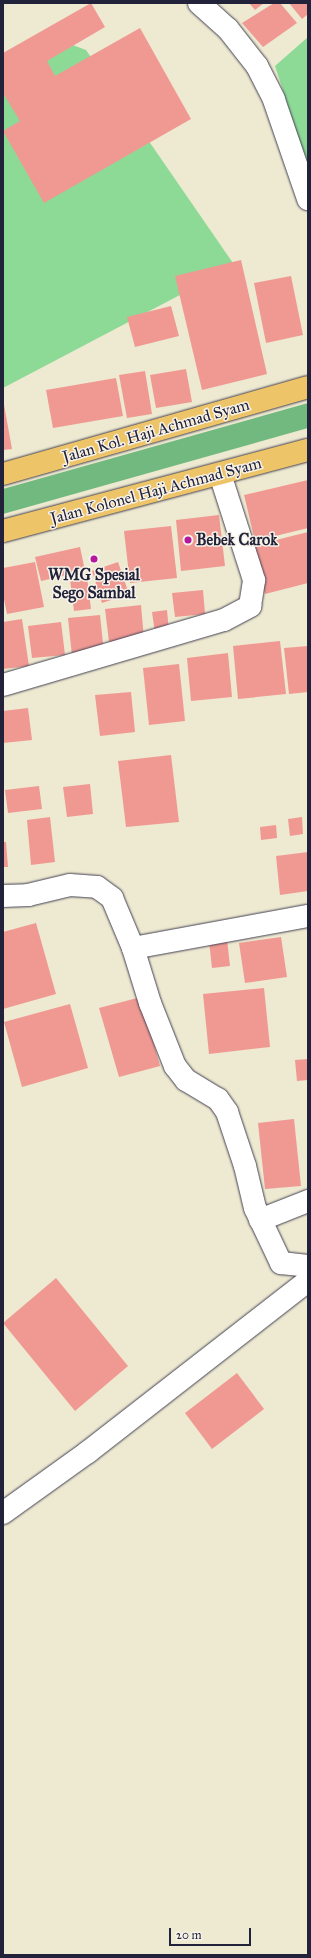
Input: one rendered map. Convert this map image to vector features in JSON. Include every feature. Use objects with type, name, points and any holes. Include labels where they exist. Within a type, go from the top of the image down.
[{"type":"main road","name":"Jalan Kol. Haji Achmad Syam","points":[[3,474],[308,387]]},
{"type":"main road","name":"Jalan Kolonel Haji Achmad Syam","points":[[3,531],[308,450]]},
{"type":"street","points":[[199,3],[228,29],[257,66],[274,100],[308,199]]},
{"type":"street","points":[[3,685],[224,620],[250,606],[254,580],[220,474]]},
{"type":"street","points":[[3,896],[28,895],[70,885],[97,887],[112,898],[133,948],[157,1023],[175,1066],[186,1080],[218,1098],[227,1112],[260,1220],[282,1263],[308,1266]]},
{"type":"street","points":[[133,948],[308,916]]},
{"type":"street","points":[[260,1220],[308,1201]]},
{"type":"street","points":[[3,1513],[88,1452],[308,1281]]},
{"type":"green space","points":[[308,37],[308,167],[275,66]]},
{"type":"green space","points":[[59,40],[86,50],[235,266],[3,388],[3,61]]},
{"type":"green space","points":[[308,403],[308,428],[3,514],[3,489]]},
{"type":"building","points":[[91,3],[105,27],[47,61],[55,76],[140,28],[191,119],[44,203],[3,131],[20,121],[3,93],[3,53]]},
{"type":"building","points":[[249,3],[264,3],[255,10]]},
{"type":"building","points":[[274,3],[280,3],[297,23],[263,47],[242,23]]},
{"type":"building","points":[[289,3],[308,3],[308,14],[302,19]]},
{"type":"building","points":[[241,260],[267,374],[202,390],[175,276]]},
{"type":"building","points":[[291,276],[303,335],[266,343],[254,283]]},
{"type":"building","points":[[171,306],[179,336],[135,347],[127,317]]},
{"type":"building","points":[[186,369],[192,402],[156,408],[150,375]]},
{"type":"building","points":[[145,371],[152,414],[127,418],[119,375]]},
{"type":"building","points":[[116,378],[123,416],[53,428],[46,390]]},
{"type":"building","points":[[3,399],[12,449],[3,450]]},
{"type":"building","points":[[308,480],[308,528],[255,541],[244,495]]},
{"type":"building","points":[[219,515],[225,566],[181,571],[176,520]]},
{"type":"building","points":[[171,526],[177,578],[130,583],[124,531]]},
{"type":"building","points":[[308,532],[308,583],[265,594],[252,546]]},
{"type":"building","points":[[80,547],[85,571],[41,581],[35,557]]},
{"type":"building","points":[[35,562],[44,607],[7,614],[3,594],[3,568]]},
{"type":"building","points":[[118,562],[129,594],[102,603],[92,571]]},
{"type":"building","points":[[87,577],[91,609],[74,611],[70,579]]},
{"type":"building","points":[[203,590],[205,614],[175,617],[172,593]]},
{"type":"building","points":[[141,605],[144,639],[109,642],[105,609]]},
{"type":"building","points":[[167,610],[169,632],[155,633],[152,612]]},
{"type":"building","points":[[100,615],[104,653],[72,656],[68,618]]},
{"type":"building","points":[[22,619],[29,666],[3,669],[3,622]]},
{"type":"building","points":[[61,622],[65,655],[32,658],[28,626]]},
{"type":"building","points":[[280,641],[286,694],[238,699],[233,646]]},
{"type":"building","points":[[308,646],[308,692],[289,694],[284,648]]},
{"type":"building","points":[[228,653],[232,697],[191,701],[187,658]]},
{"type":"building","points":[[179,664],[185,721],[149,725],[143,668]]},
{"type":"building","points":[[131,692],[135,732],[100,736],[95,695]]},
{"type":"building","points":[[28,708],[32,740],[3,743],[3,711]]},
{"type":"building","points":[[171,755],[179,822],[126,827],[118,761]]},
{"type":"building","points":[[90,784],[93,814],[67,817],[63,787]]},
{"type":"building","points":[[39,786],[42,809],[8,813],[5,790]]},
{"type":"building","points":[[50,817],[55,862],[31,865],[27,820]]},
{"type":"building","points":[[302,817],[303,834],[290,836],[288,819]]},
{"type":"building","points":[[276,825],[277,838],[261,840],[260,827]]},
{"type":"building","points":[[3,842],[6,842],[8,867],[3,867]]},
{"type":"building","points":[[308,852],[308,891],[280,895],[276,856]]},
{"type":"building","points":[[36,923],[56,994],[3,1009],[3,932]]},
{"type":"building","points":[[281,937],[287,977],[245,983],[239,943]]},
{"type":"building","points":[[227,939],[230,966],[212,968],[209,941]]},
{"type":"building","points":[[264,988],[270,1047],[209,1054],[203,994]]},
{"type":"building","points":[[141,997],[160,1066],[119,1077],[99,1008]]},
{"type":"building","points":[[70,1004],[88,1068],[22,1087],[4,1022]]},
{"type":"building","points":[[308,1059],[308,1080],[297,1081],[295,1060]]},
{"type":"building","points":[[294,1119],[301,1186],[265,1189],[258,1123]]},
{"type":"building","points":[[56,1278],[128,1366],[75,1411],[3,1323]]},
{"type":"building","points":[[237,1373],[264,1409],[212,1449],[185,1413]]},
{"type":"place","name":"Bebek Carok","points":[[188,540]]},
{"type":"place","name":"WMG Spesial Sego Sambal","points":[[94,559]]}]
